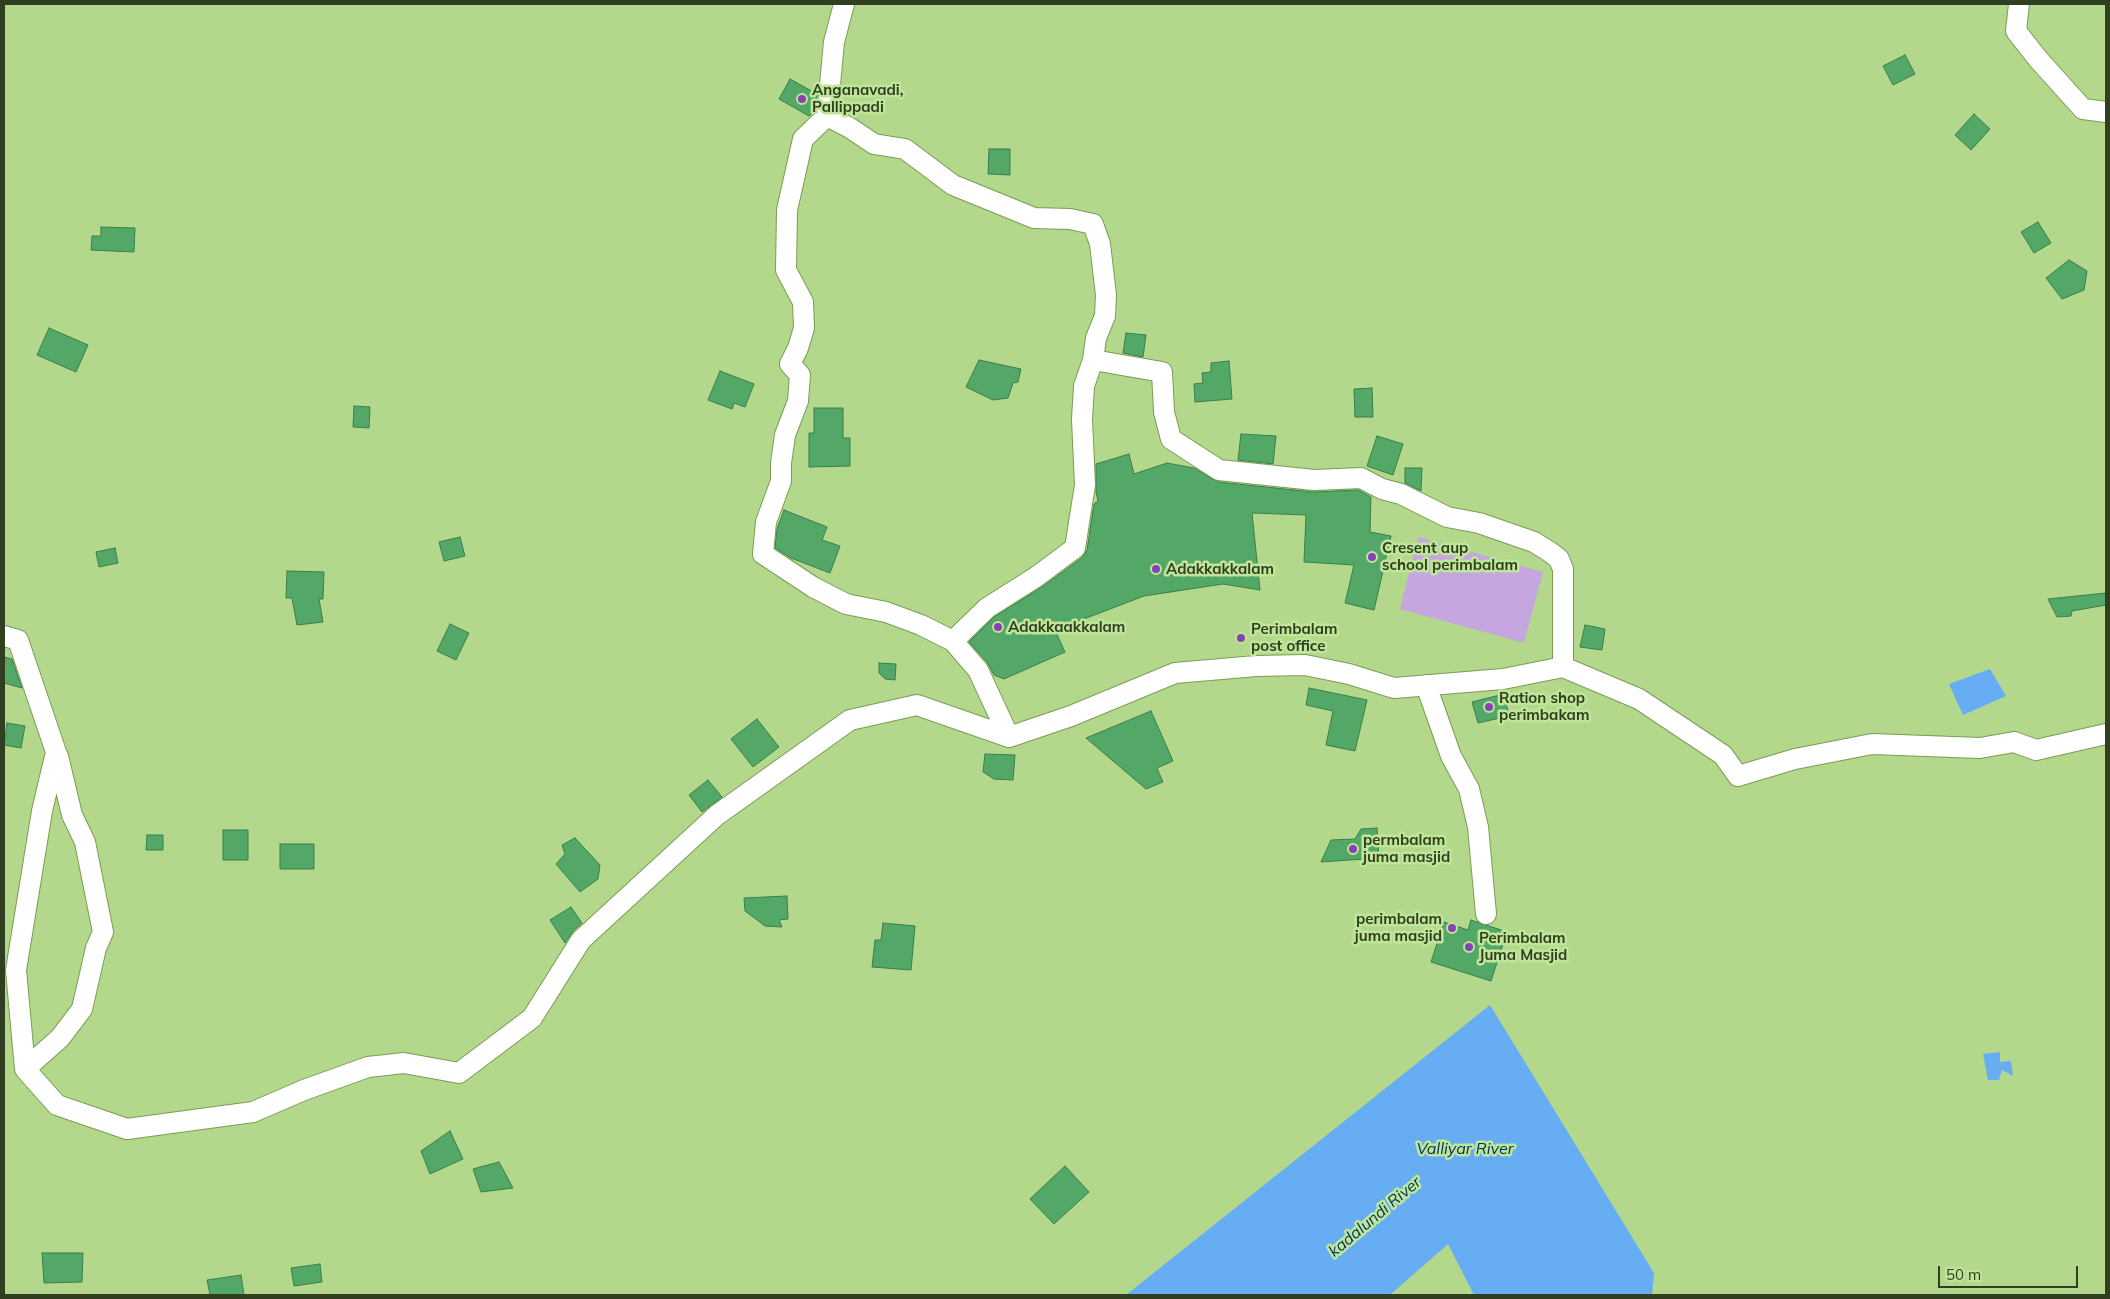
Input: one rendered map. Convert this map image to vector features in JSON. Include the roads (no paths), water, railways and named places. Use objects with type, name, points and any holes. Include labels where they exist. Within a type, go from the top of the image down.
[{"type":"street","points":[[844,4],[834,42],[827,116],[803,139],[787,210],[786,270],[803,302],[804,328],[798,348],[790,364],[800,375],[798,401],[785,436],[781,463],[781,481],[766,522],[763,554],[813,587],[846,604],[886,612],[921,625],[953,641],[978,670],[1009,737]]},
{"type":"street","points":[[2019,4],[2016,31],[2038,60],[2083,109],[2106,112]]},
{"type":"street","points":[[827,116],[874,144],[905,149],[953,185],[1034,218],[1070,219],[1093,224],[1100,244],[1106,294],[1105,316],[1096,338],[1093,360],[1084,386],[1082,419],[1085,485],[1075,548],[1036,577],[987,608],[953,641]]},
{"type":"street","points":[[1093,360],[1162,372],[1164,412],[1171,439],[1219,470],[1314,480],[1361,478],[1382,489],[1401,494],[1447,517],[1488,526],[1534,542],[1550,552],[1559,559],[1563,569],[1563,667]]},
{"type":"street","points":[[4,636],[18,640],[56,752],[72,815],[85,842],[103,932],[96,948],[82,1009],[60,1038],[25,1069]]},
{"type":"street","points":[[56,752],[42,811],[16,970],[25,1069],[57,1104],[127,1129],[253,1112],[304,1090],[368,1067],[404,1063],[459,1073],[532,1018],[582,940],[717,815],[850,720],[916,705],[1009,737],[1071,716],[1175,673],[1256,666],[1305,665],[1348,674],[1394,688],[1503,679],[1563,667],[1639,699],[1723,755],[1738,776],[1795,759],[1872,744],[1980,748],[2014,742],[2036,750],[2106,734]]},
{"type":"street","points":[[1426,685],[1451,756],[1469,789],[1478,827],[1486,914]]},
{"type":"water","points":[[1990,669],[2006,696],[1963,715],[1949,684]]},
{"type":"water","name":"Valliyar River","points":[[1490,1005],[1654,1273],[1652,1295],[1474,1295],[1448,1244],[1390,1295],[1126,1295]]},
{"type":"water","points":[[2000,1052],[2000,1062],[2011,1061],[2013,1076],[2002,1070],[1999,1080],[1988,1080],[1983,1054]]},
{"type":"place","name":"Anganavadi, Pallippadi","points":[[802,99]]},
{"type":"place","name":"Cresent aup school perimbalam","points":[[1372,557]]},
{"type":"place","name":"Adakkakkalam","points":[[1156,569]]},
{"type":"place","name":"Adakkaakkalam","points":[[998,627]]},
{"type":"place","name":"Perimbalam post office","points":[[1241,638]]},
{"type":"place","name":"Ration shop perimbakam","points":[[1489,707]]},
{"type":"place","name":"permbalam juma masjid","points":[[1353,849]]},
{"type":"place","name":"perimbalam juma masjid","points":[[1452,928]]},
{"type":"place","name":"Perimbalam Juma Masjid","points":[[1469,947]]},
{"type":"water label","name":"kadalundi River","points":[[1375,1217]]}]
